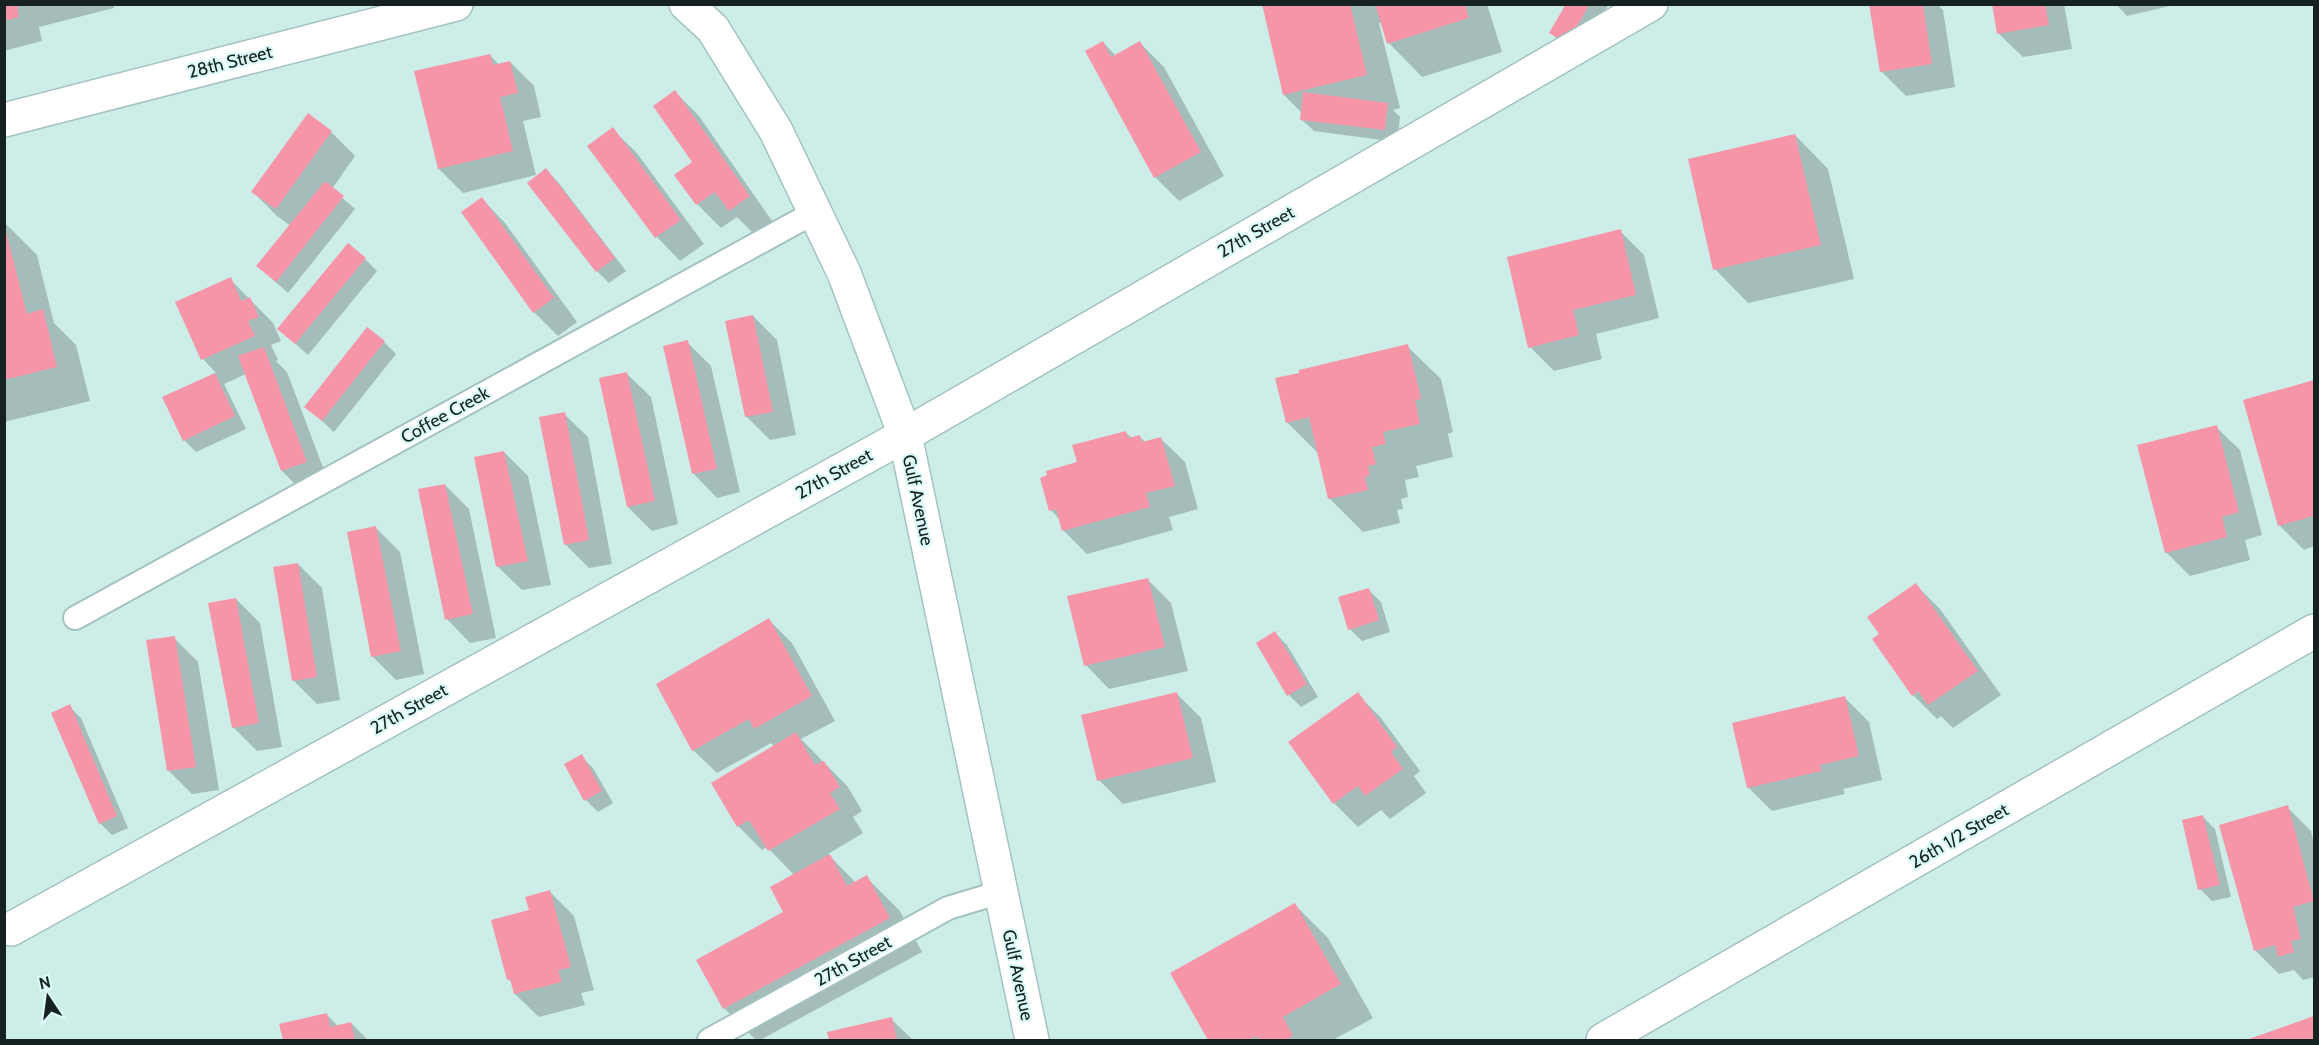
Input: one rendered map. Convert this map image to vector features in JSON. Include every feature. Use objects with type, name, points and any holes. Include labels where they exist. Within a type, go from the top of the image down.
[{"type":"street","name":"28th Street","points":[[4,120],[456,4]]},
{"type":"street","name":"Gulf Avenue","points":[[686,4],[713,29],[770,122],[844,273],[904,435],[1032,1041]]},
{"type":"street","name":"27th Street","points":[[11,929],[904,435],[1651,4]]},
{"type":"street","name":"26th 1/2 Street","points":[[1603,1041],[2314,631]]},
{"type":"lane","name":"Coffee Creek","points":[[75,618],[815,212]]},
{"type":"lane","name":"27th Street","points":[[709,1041],[948,909],[1000,892]]},
{"type":"building","points":[[4,4],[17,4],[19,17],[4,21]]},
{"type":"building","points":[[1262,4],[1350,4],[1367,75],[1283,95]]},
{"type":"building","points":[[1375,4],[1465,4],[1469,18],[1387,44]]},
{"type":"building","points":[[1566,4],[1590,4],[1567,43],[1549,33]]},
{"type":"building","points":[[1869,4],[1923,4],[1932,64],[1880,72]]},
{"type":"building","points":[[1992,4],[2045,4],[2049,25],[1997,34]]},
{"type":"building","points":[[1103,41],[1111,57],[1140,41],[1201,152],[1154,178],[1085,51]]},
{"type":"building","points":[[490,54],[493,65],[510,61],[518,93],[500,97],[513,151],[438,169],[414,71]]},
{"type":"building","points":[[675,90],[750,196],[729,211],[715,192],[696,205],[674,175],[692,162],[653,106]]},
{"type":"building","points":[[1303,92],[1388,103],[1385,130],[1300,120]]},
{"type":"building","points":[[308,113],[332,131],[276,209],[251,192]]},
{"type":"building","points":[[613,127],[681,220],[655,238],[587,146]]},
{"type":"building","points":[[1795,134],[1821,245],[1713,270],[1688,159]]},
{"type":"building","points":[[546,168],[615,258],[596,272],[527,183]]},
{"type":"building","points":[[325,181],[344,196],[276,282],[256,266]]},
{"type":"building","points":[[482,197],[554,298],[533,313],[461,212]]},
{"type":"building","points":[[4,224],[27,314],[43,309],[57,367],[4,380]]},
{"type":"building","points":[[1621,229],[1636,295],[1573,310],[1579,335],[1528,348],[1507,257]]},
{"type":"building","points":[[348,243],[366,258],[295,344],[277,329]]},
{"type":"building","points":[[231,277],[241,301],[250,297],[259,317],[248,321],[255,336],[201,360],[175,302]]},
{"type":"building","points":[[753,315],[773,412],[745,417],[725,321]]},
{"type":"building","points":[[367,327],[385,341],[322,421],[304,407]]},
{"type":"building","points":[[688,340],[717,469],[692,474],[663,346]]},
{"type":"building","points":[[1408,344],[1421,399],[1415,400],[1420,424],[1383,432],[1386,444],[1372,447],[1376,464],[1368,466],[1370,475],[1365,477],[1368,490],[1328,499],[1309,417],[1286,423],[1275,378],[1299,373],[1299,370]]},
{"type":"building","points":[[264,347],[307,462],[281,471],[238,356]]},
{"type":"building","points":[[627,372],[655,501],[627,507],[599,378]]},
{"type":"building","points":[[215,373],[235,416],[183,441],[162,397]]},
{"type":"building","points":[[2314,380],[2314,516],[2278,526],[2243,400]]},
{"type":"building","points":[[565,412],[589,540],[564,545],[539,417]]},
{"type":"building","points":[[2217,425],[2239,512],[2222,517],[2227,537],[2165,553],[2137,445]]},
{"type":"building","points":[[1126,431],[1128,438],[1140,435],[1142,442],[1161,437],[1175,486],[1146,493],[1150,507],[1062,531],[1056,509],[1049,511],[1040,478],[1047,475],[1046,471],[1077,462],[1072,445]]},
{"type":"building","points":[[504,451],[528,561],[496,567],[474,457]]},
{"type":"building","points":[[445,484],[473,614],[445,620],[418,489]]},
{"type":"building","points":[[376,526],[401,651],[371,657],[347,532]]},
{"type":"building","points":[[298,563],[317,677],[292,681],[273,567]]},
{"type":"building","points":[[1148,578],[1165,647],[1084,666],[1067,596]]},
{"type":"building","points":[[1916,583],[1978,671],[1928,705],[1918,691],[1912,696],[1872,639],[1879,634],[1867,617]]},
{"type":"building","points":[[1369,588],[1379,620],[1348,630],[1338,597]]},
{"type":"building","points":[[236,598],[259,723],[232,728],[208,603]]},
{"type":"building","points":[[769,618],[812,696],[754,729],[749,719],[692,751],[656,684]]},
{"type":"building","points":[[1275,631],[1307,684],[1287,696],[1256,643]]},
{"type":"building","points":[[175,636],[196,767],[167,771],[146,640]]},
{"type":"building","points":[[1177,692],[1193,758],[1097,781],[1081,715]]},
{"type":"building","points":[[1358,692],[1397,747],[1391,752],[1403,769],[1365,796],[1358,786],[1333,804],[1288,742]]},
{"type":"building","points":[[1845,696],[1859,756],[1820,765],[1822,771],[1747,788],[1732,723]]},
{"type":"building","points":[[70,704],[117,816],[99,824],[51,713]]},
{"type":"building","points":[[796,732],[815,765],[824,761],[840,787],[830,793],[840,809],[768,851],[749,820],[737,827],[711,783]]},
{"type":"building","points":[[582,754],[602,791],[584,801],[564,764]]},
{"type":"building","points":[[2288,805],[2314,901],[2293,907],[2301,939],[2291,941],[2294,952],[2278,957],[2275,945],[2254,951],[2219,825]]},
{"type":"building","points":[[2203,815],[2220,885],[2198,890],[2182,820]]},
{"type":"building","points":[[830,854],[847,886],[867,875],[890,918],[723,1009],[696,960],[783,912],[770,887]]},
{"type":"building","points":[[550,890],[571,967],[558,970],[562,982],[514,994],[510,979],[507,980],[491,920],[529,910],[525,897]]},
{"type":"building","points":[[1295,903],[1341,984],[1283,1017],[1293,1036],[1285,1040],[1259,1040],[1257,1036],[1248,1040],[1208,1040],[1170,973]]},
{"type":"building","points":[[327,1013],[330,1027],[351,1022],[355,1040],[283,1040],[279,1024]]},
{"type":"building","points":[[2314,1016],[2314,1040],[2246,1040]]},
{"type":"building","points":[[892,1017],[897,1040],[829,1040],[827,1032]]}]
